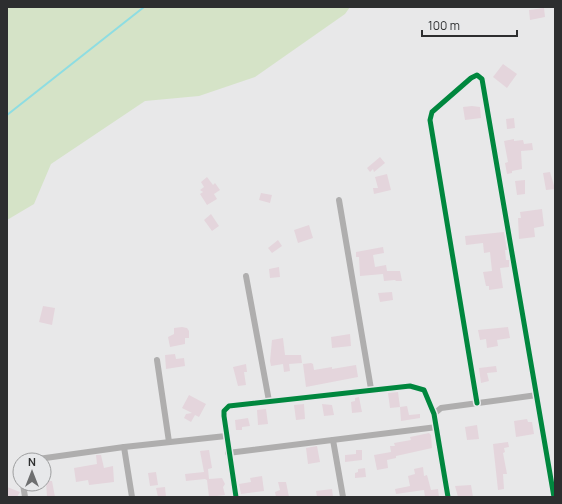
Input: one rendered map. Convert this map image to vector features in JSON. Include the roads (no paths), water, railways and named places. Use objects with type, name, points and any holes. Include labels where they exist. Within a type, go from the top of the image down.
[{"type":"street","points":[[477,403],[430,120],[432,112],[475,75],[480,76],[482,79],[554,497]]},
{"type":"street","points":[[339,200],[371,389]]},
{"type":"street","points":[[246,276],[269,401]]},
{"type":"street","points":[[157,360],[169,442]]},
{"type":"street","points":[[236,497],[228,453],[224,416],[225,408],[232,404],[410,386],[421,388],[427,394],[434,414],[448,497]]},
{"type":"street","points":[[434,414],[441,408],[537,395]]},
{"type":"street","points":[[228,453],[436,427]]},
{"type":"street","points":[[52,457],[124,447],[226,436]]},
{"type":"street","points":[[333,440],[343,497]]},
{"type":"street","points":[[124,447],[132,497]]},
{"type":"waterway","points":[[7,115],[144,7]]}]
